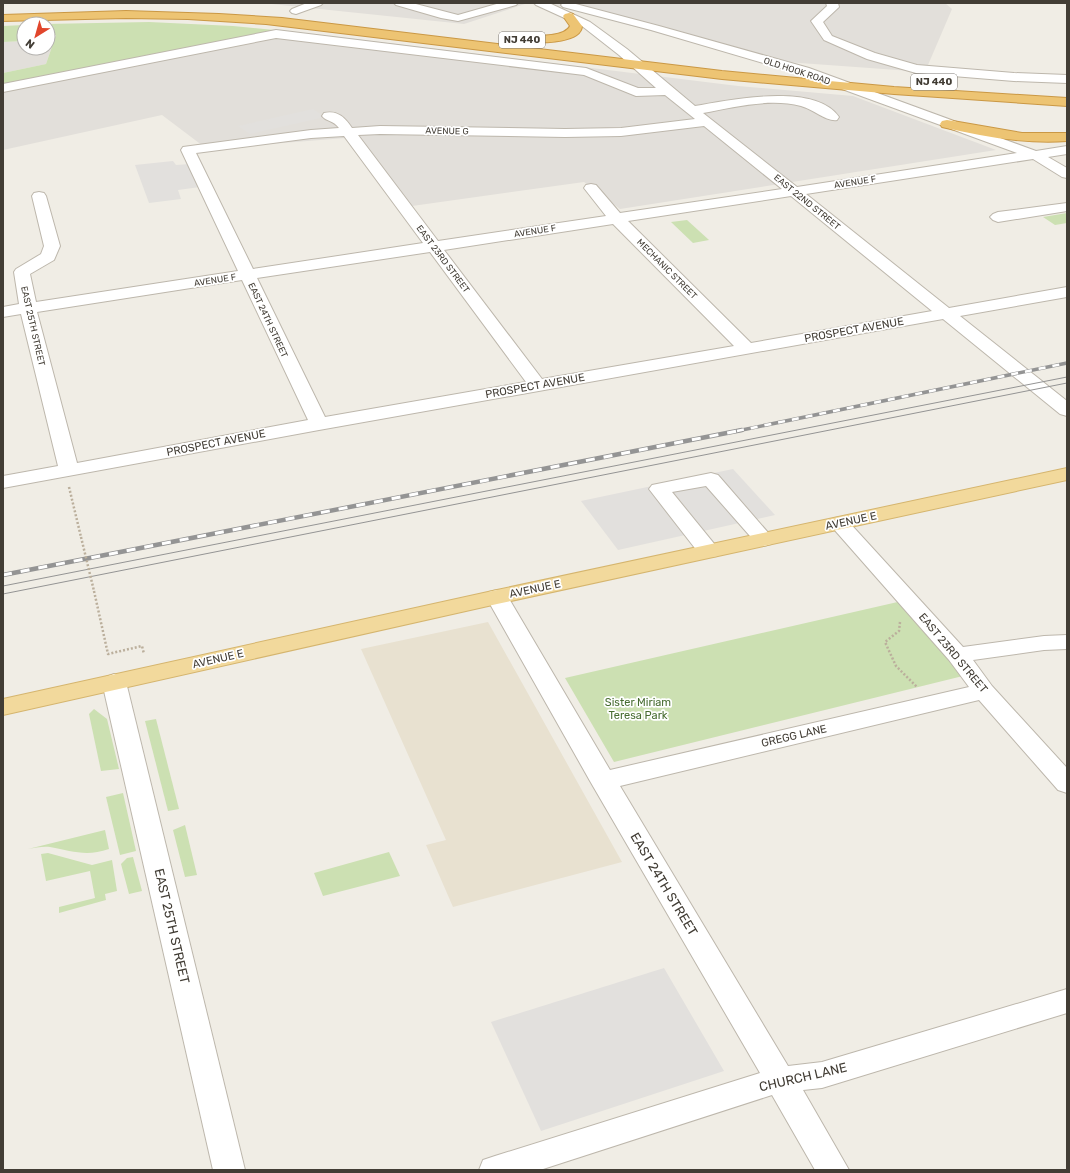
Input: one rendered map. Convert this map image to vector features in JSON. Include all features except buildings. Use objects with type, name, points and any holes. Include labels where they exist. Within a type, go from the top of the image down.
[{"type":"highway","name":"NJ 440","points":[[3,11],[95,6],[212,8],[321,16],[623,52],[805,71],[920,82],[1067,91]]},
{"type":"highway","points":[[513,39],[557,38],[568,35],[576,29],[576,26],[564,7]]},
{"type":"highway","points":[[212,8],[296,11],[323,8]]},
{"type":"highway","name":"NJ 440","points":[[3,18],[148,15],[253,19],[637,65],[978,97],[1067,102]]},
{"type":"highway","points":[[405,25],[420,27]]},
{"type":"highway","points":[[978,97],[1067,114]]},
{"type":"highway","points":[[947,124],[996,134],[1026,138],[1050,139],[1067,137]]},
{"type":"main road","name":"AVENUE E","points":[[3,707],[497,597],[1067,474]]},
{"type":"street","points":[[400,3],[444,16],[458,18],[503,4]]},
{"type":"street","name":"EAST 22ND STREET","points":[[540,3],[564,7],[600,36],[623,52],[692,111],[1067,410]]},
{"type":"street","points":[[832,3],[833,7],[818,21],[828,38],[871,56],[916,69],[1014,77],[1067,79]]},
{"type":"street","name":"OLD HOOK ROAD","points":[[564,7],[655,28],[805,71],[1034,155],[1067,174]]},
{"type":"street","points":[[600,36],[603,30],[610,26],[631,25],[655,28]]},
{"type":"street","points":[[3,88],[276,34],[586,72],[636,92],[668,91]]},
{"type":"street","points":[[692,111],[753,100],[790,100],[816,106],[832,117]]},
{"type":"street","name":"EAST 23RD STREET","points":[[329,116],[339,118],[433,247],[538,386]]},
{"type":"street","name":"AVENUE G","points":[[188,150],[311,134],[380,130],[621,132],[706,122]]},
{"type":"street","name":"EAST 24TH STREET","points":[[188,150],[318,424]]},
{"type":"street","name":"AVENUE F","points":[[3,312],[1067,150]]},
{"type":"street","name":"MECHANIC STREET","points":[[591,188],[616,218],[746,348]]},
{"type":"street","name":"EAST 25TH STREET","points":[[39,196],[52,246],[48,257],[22,272],[28,308],[68,477]]},
{"type":"street","points":[[998,218],[1067,207]]},
{"type":"street","name":"PROSPECT AVENUE","points":[[3,482],[68,477],[318,424],[1067,292]]},
{"type":"street","points":[[709,552],[659,489],[711,479],[764,540]]},
{"type":"street","name":"EAST 23RD STREET","points":[[839,524],[957,655],[984,691],[1067,784]]},
{"type":"street","name":"EAST 24TH STREET","points":[[497,597],[603,781],[833,1170]]},
{"type":"street","points":[[957,655],[1044,643],[1067,642]]},
{"type":"street","name":"EAST 25TH STREET","points":[[114,682],[229,1170]]},
{"type":"street","name":"GREGG LANE","points":[[603,781],[984,691]]},
{"type":"street","name":"CHURCH LANE","points":[[495,1170],[780,1080],[822,1075],[1067,1001]]},
{"type":"path","points":[[68,477],[108,654],[142,646],[144,654]]},
{"type":"path","points":[[900,616],[899,631],[885,642],[896,666],[919,688]]},
{"type":"shaded area","points":[[262,3],[528,3],[464,24]]},
{"type":"shaded area","points":[[548,3],[945,3],[952,9],[925,72],[757,60]]},
{"type":"shaded area","points":[[274,30],[738,86],[853,96],[996,150],[620,209],[584,182],[412,206],[358,137],[207,149],[162,115],[3,150],[3,85]]},
{"type":"shaded area","points":[[16,41],[16,56],[49,56],[46,64],[3,73],[3,42]]},
{"type":"shaded area","points":[[313,109],[325,117],[250,134],[238,126]]},
{"type":"shaded area","points":[[173,161],[176,165],[190,164],[200,187],[178,190],[181,199],[149,203],[135,165]]},
{"type":"shaded area","points":[[733,469],[775,515],[618,550],[581,501]]},
{"type":"shaded area","points":[[488,622],[622,862],[453,907],[426,845],[446,840],[361,649]]},
{"type":"shaded area","points":[[664,968],[724,1071],[541,1131],[491,1022]]},
{"type":"green space","points":[[149,22],[233,26],[274,30],[3,85],[3,73],[46,64],[49,56],[56,56],[56,24]]},
{"type":"green space","points":[[16,25],[16,41],[3,42],[3,26]]},
{"type":"green space","points":[[1067,213],[1067,223],[1055,225],[1043,217]]},
{"type":"green space","points":[[687,220],[709,240],[693,243],[671,222]]},
{"type":"green space","name":"Sister Miriam Teresa Park","points":[[902,601],[967,675],[614,762],[565,678]]},
{"type":"green space","points":[[94,709],[107,719],[119,769],[101,771],[89,714]]},
{"type":"green space","points":[[156,719],[179,809],[168,811],[145,721]]},
{"type":"green space","points":[[123,793],[136,851],[120,855],[106,797]]},
{"type":"green space","points":[[185,825],[197,875],[185,877],[173,830]]},
{"type":"green space","points":[[105,830],[109,849],[93,853],[47,847],[28,849]]},
{"type":"green space","points":[[389,852],[400,876],[323,896],[314,873]]},
{"type":"green space","points":[[48,853],[92,865],[112,860],[117,891],[105,894],[106,900],[59,913],[59,907],[95,898],[90,871],[46,881],[41,854]]},
{"type":"green space","points":[[133,857],[142,891],[129,894],[121,864],[127,858]]},
{"type":"tram line","points":[[3,586],[1067,377]]},
{"type":"tram line","points":[[3,594],[1067,383]]},
{"type":"railway","points":[[739,431],[1067,363]]},
{"type":"railway","points":[[3,575],[739,431]]}]
